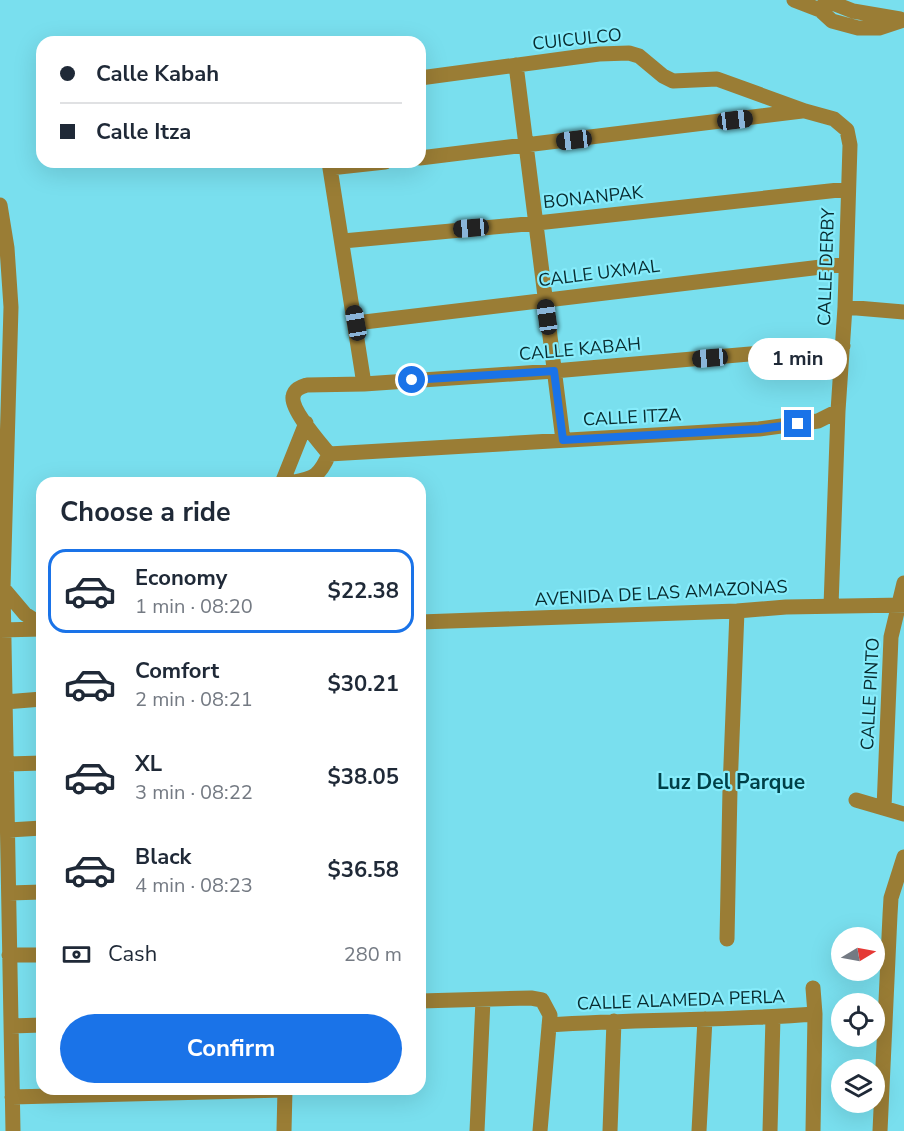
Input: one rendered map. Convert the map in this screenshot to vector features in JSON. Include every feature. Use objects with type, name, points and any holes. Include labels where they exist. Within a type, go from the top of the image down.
[{"type":"street","points":[[794,0],[820,10],[832,21],[858,28],[879,28],[904,20]]},
{"type":"street","points":[[825,0],[853,11],[904,20]]},
{"type":"street","name":"CUICULCO","points":[[426,77],[599,54],[629,53],[639,56],[663,76],[673,81],[717,79],[805,111],[834,119],[847,130],[850,146]]},
{"type":"street","points":[[516,65],[528,146],[544,299],[563,440]]},
{"type":"street","points":[[426,157],[805,111]]},
{"type":"street","name":"CALLE DERBY","points":[[831,606],[850,146]]},
{"type":"street","points":[[330,168],[364,384]]},
{"type":"street","name":"BONANPAK","points":[[343,241],[537,223],[848,189]]},
{"type":"street","points":[[0,205],[7,248],[10,307],[2,629],[8,764],[13,1131]]},
{"type":"street","name":"CALLE UXMAL","points":[[356,323],[846,264]]},
{"type":"street","points":[[845,307],[904,312]]},
{"type":"street","name":"CALLE KABAH","points":[[306,423],[293,397],[299,388],[320,384],[364,384],[554,371],[843,346]]},
{"type":"street","name":"CALLE ITZA","points":[[329,454],[759,429],[818,421],[838,411]]},
{"type":"street","points":[[306,423],[329,454],[320,472],[312,477]]},
{"type":"street","points":[[284,477],[306,423]]},
{"type":"street","name":"CALLE PINTO","points":[[884,808],[891,637],[901,605],[904,583]]},
{"type":"street","points":[[3,588],[25,614],[36,622]]},
{"type":"street","name":"AVENIDA DE LAS AMAZONAS","points":[[426,622],[737,611],[786,607],[901,605]]},
{"type":"street","points":[[727,939],[737,611]]},
{"type":"street","points":[[2,629],[36,627]]},
{"type":"street","points":[[5,702],[36,699]]},
{"type":"street","points":[[8,764],[36,763]]},
{"type":"street","points":[[856,800],[904,813]]},
{"type":"street","points":[[9,830],[36,828]]},
{"type":"street","points":[[880,1131],[891,898],[904,857]]},
{"type":"street","points":[[9,892],[36,892]]},
{"type":"street","points":[[9,956],[36,955]]},
{"type":"street","points":[[813,988],[815,1014],[813,1131]]},
{"type":"street","points":[[426,1001],[531,998],[542,1000],[550,1015],[540,1131]]},
{"type":"street","points":[[477,1131],[483,1000]]},
{"type":"street","name":"CALLE ALAMEDA PERLA","points":[[549,1024],[815,1014]]},
{"type":"street","points":[[770,1131],[773,1017]]},
{"type":"street","points":[[699,1131],[705,1019]]},
{"type":"street","points":[[610,1131],[614,1021]]},
{"type":"street","points":[[11,1026],[36,1025]]},
{"type":"street","points":[[12,1097],[90,1095]]},
{"type":"street","points":[[284,1131],[285,1095]]},
{"type":"district","name":"Luz Del Parque","points":[[731,782]]},
{"type":"route","points":[[412,380],[554,371],[563,440],[759,429],[798,424]]}]
